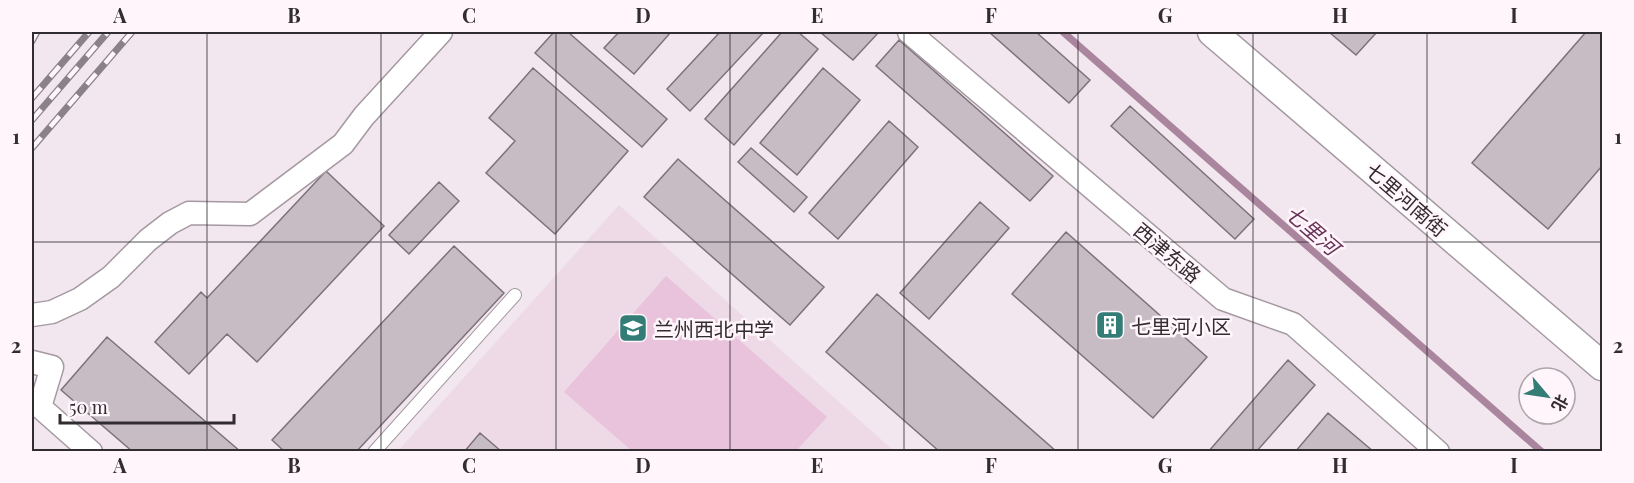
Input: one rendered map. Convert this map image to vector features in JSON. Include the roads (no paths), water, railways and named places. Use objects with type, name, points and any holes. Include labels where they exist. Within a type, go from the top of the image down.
[{"type":"street","points":[[32,315],[52,312],[80,299],[111,277],[148,240],[189,213],[250,214],[343,144],[364,116],[441,32]]},
{"type":"street","name":"西津东路","points":[[909,32],[1223,299],[1293,324],[1438,452]]},
{"type":"street","name":"七里河南街","points":[[1212,32],[1602,366]]},
{"type":"street","points":[[32,362],[51,368],[36,406],[91,452]]},
{"type":"lane","points":[[374,452],[514,295]]},
{"type":"waterway","name":"七里河","points":[[1063,32],[1542,452]]},
{"type":"railway","points":[[32,41],[37,32]]},
{"type":"railway","points":[[32,98],[89,32]]},
{"type":"railway","points":[[32,120],[108,32]]},
{"type":"railway","points":[[32,148],[132,32]]},
{"type":"place","name":"七里河小区","points":[[1110,325]]},
{"type":"place","name":"兰州西北中学","points":[[633,328]]}]
